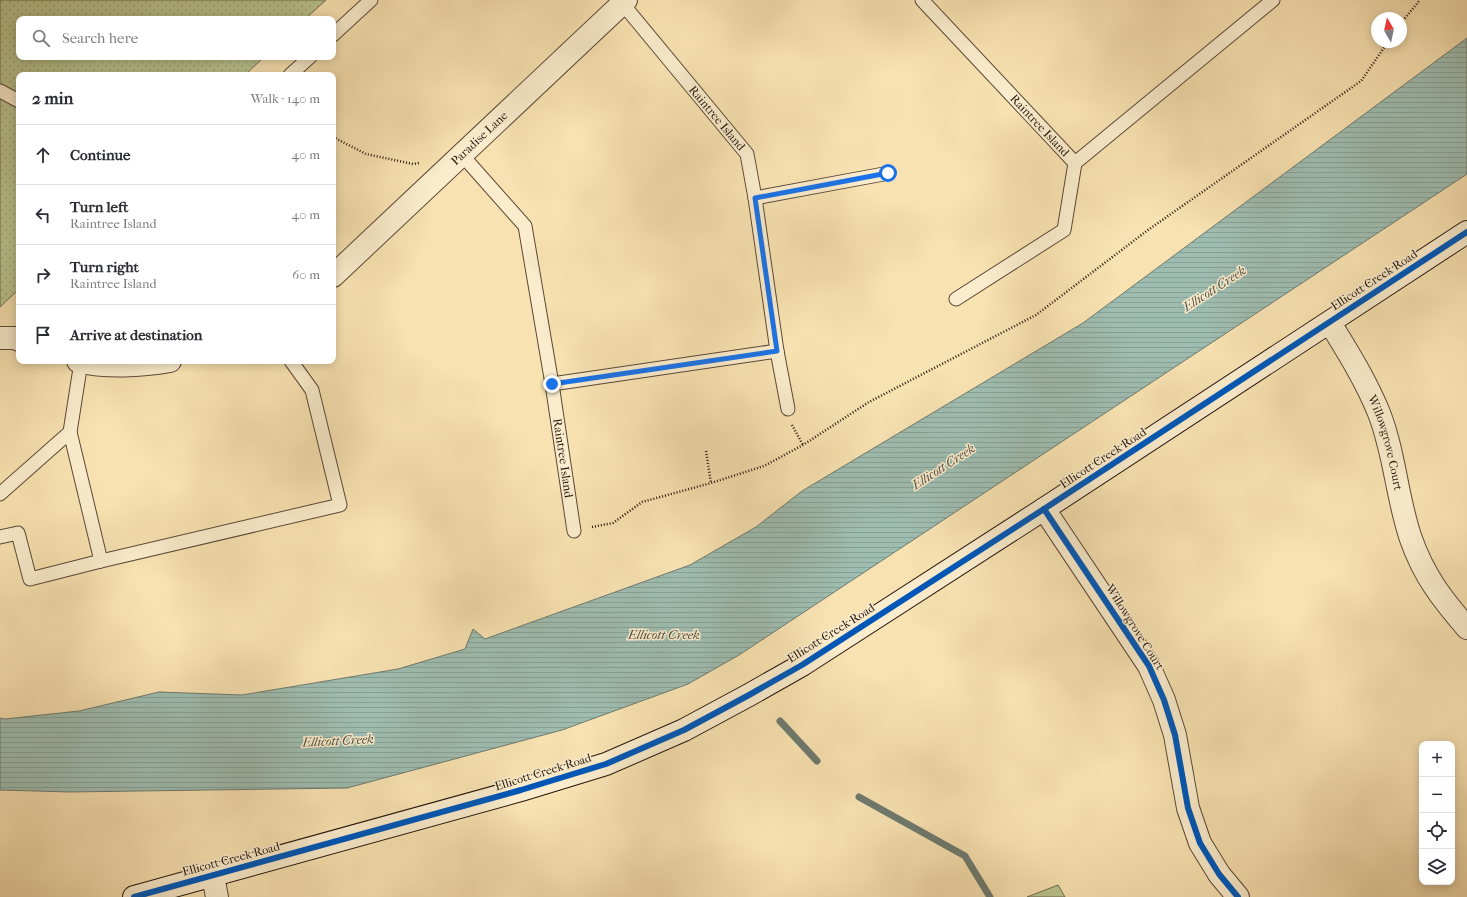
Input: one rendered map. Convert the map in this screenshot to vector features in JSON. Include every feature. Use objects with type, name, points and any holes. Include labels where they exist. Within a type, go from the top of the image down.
[{"type":"street","name":"Paradise Lane","points":[[336,273],[624,2]]},
{"type":"street","name":"Ellicott Creek Road","points":[[134,897],[549,782],[606,764],[684,730],[802,665],[1330,323],[1467,232]]},
{"type":"street","name":"Willowgrove Court","points":[[1330,323],[1363,377],[1379,414],[1391,451],[1411,539],[1425,573],[1441,598],[1467,628]]},
{"type":"street","points":[[106,364],[149,364]]},
{"type":"street","name":"Willowgrove Court","points":[[1044,509],[1149,666],[1164,700],[1175,735],[1188,808],[1200,843],[1219,874],[1238,897]]},
{"type":"street","points":[[213,876],[217,897]]},
{"type":"lane","points":[[336,32],[371,0]]},
{"type":"lane","name":"Raintree Island","points":[[922,0],[1075,163]]},
{"type":"lane","points":[[956,299],[1064,230],[1075,163],[1273,0]]},
{"type":"lane","name":"Raintree Island","points":[[624,2],[747,154],[755,198],[777,351],[789,415]]},
{"type":"lane","points":[[293,72],[307,60]]},
{"type":"lane","points":[[0,91],[16,99]]},
{"type":"lane","name":"Raintree Island","points":[[462,155],[525,226],[552,384],[574,531]]},
{"type":"lane","points":[[755,198],[888,173]]},
{"type":"lane","points":[[552,384],[777,351]]},
{"type":"lane","points":[[80,364],[70,432],[101,561]]},
{"type":"lane","points":[[0,537],[18,533],[30,579],[340,505],[312,390],[293,364]]},
{"type":"lane","points":[[0,494],[70,432]]},
{"type":"path","points":[[1407,16],[1420,0]]},
{"type":"path","points":[[574,531],[613,523],[642,502],[711,483],[764,466],[803,445],[869,402],[1036,315],[1148,230],[1361,81],[1384,48]]},
{"type":"path","points":[[336,139],[366,154],[413,164],[420,163]]},
{"type":"path","points":[[789,415],[803,445]]},
{"type":"path","points":[[706,451],[711,483]]},
{"type":"green space","points":[[0,0],[326,0],[308,16],[16,16],[16,60],[261,60],[248,72],[16,72],[16,292],[0,307]]},
{"type":"green space","points":[[1058,885],[1065,897],[1027,897]]},
{"type":"water","name":"Ellicott Creek","points":[[1467,38],[1467,174],[739,655],[688,684],[562,730],[347,788],[70,792],[0,790],[0,718],[5,719],[79,711],[159,692],[242,695],[398,669],[465,649],[473,629],[485,639],[690,565],[756,527],[802,491],[1083,323]]},
{"type":"waterway","points":[[780,721],[817,761]]},
{"type":"waterway","points":[[859,797],[965,856],[990,897]]},
{"type":"cycle path","points":[[134,897],[521,790],[606,764],[684,730],[802,665],[1044,509],[1467,232]]},
{"type":"cycle path","points":[[1044,509],[1149,666],[1164,700],[1175,735],[1188,808],[1200,843],[1219,874],[1238,897]]},
{"type":"route","points":[[552,384],[777,351],[755,198],[888,173]]}]
